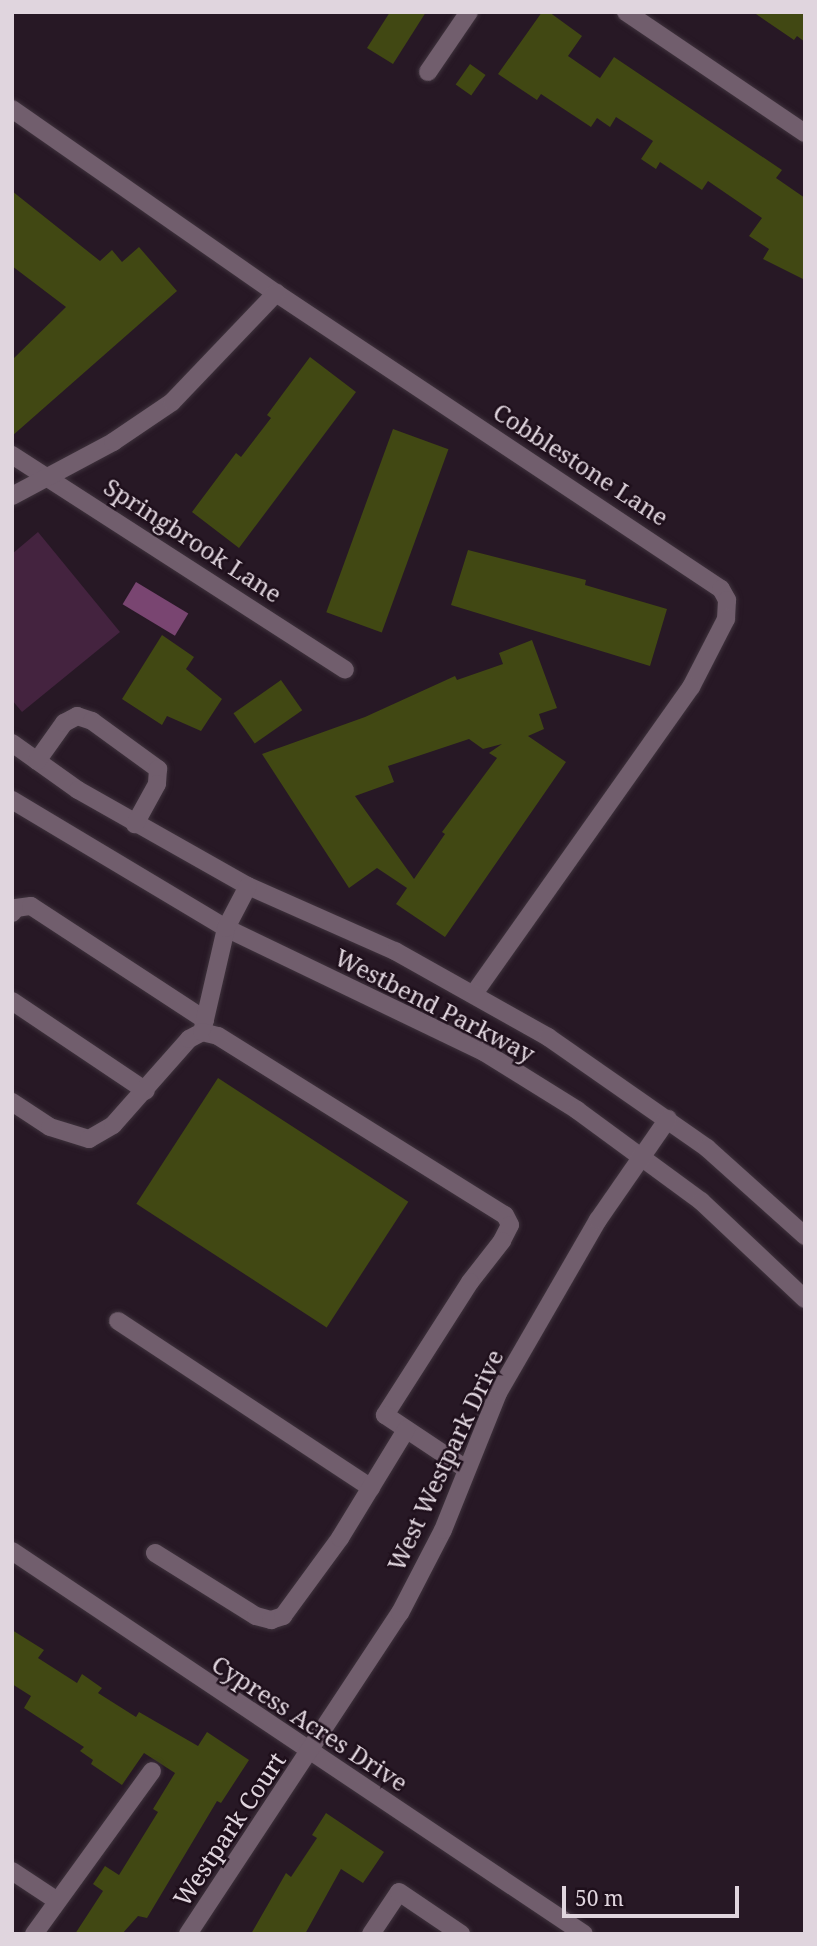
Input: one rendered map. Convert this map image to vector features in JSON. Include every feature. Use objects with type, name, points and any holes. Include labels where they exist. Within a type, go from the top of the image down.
[{"type":"street","points":[[428,72],[469,12]]},
{"type":"street","points":[[626,12],[805,133]]},
{"type":"street","name":"Cobblestone Lane","points":[[12,109],[276,293],[712,579],[727,600],[726,620],[691,687],[474,994]]},
{"type":"street","points":[[12,496],[113,442],[172,402],[276,293]]},
{"type":"street","name":"Springbrook Lane","points":[[12,455],[48,475],[345,670]]},
{"type":"street","points":[[37,761],[64,723],[77,716],[92,721],[158,769],[157,784],[135,824]]},
{"type":"street","name":"Westbend Parkway","points":[[12,743],[135,824],[248,886],[395,951],[548,1037],[668,1119],[805,1236]]},
{"type":"street","name":"Westbend Parkway","points":[[12,800],[226,928],[484,1052],[641,1155],[701,1201],[805,1298]]},
{"type":"street","points":[[12,1102],[51,1127],[89,1139],[113,1125],[203,1026],[226,928],[248,886]]},
{"type":"street","points":[[12,913],[16,908],[31,906],[218,1036],[505,1214],[510,1225],[502,1241],[470,1282],[385,1415],[467,1469]]},
{"type":"street","points":[[12,1001],[146,1091]]},
{"type":"street","name":"West Westpark Drive","points":[[310,1751],[400,1613],[443,1530],[504,1382],[568,1269],[641,1155],[668,1119]]},
{"type":"street","points":[[118,1321],[371,1488]]},
{"type":"street","points":[[155,1553],[256,1616],[271,1620],[283,1616],[298,1601],[406,1430]]},
{"type":"street","name":"Cypress Acres Drive","points":[[12,1551],[213,1689],[584,1934]]},
{"type":"street","name":"Westpark Court","points":[[188,1934],[310,1751]]},
{"type":"street","points":[[34,1934],[56,1900],[152,1771]]},
{"type":"street","points":[[12,1871],[56,1900]]},
{"type":"street","points":[[371,1934],[399,1892],[455,1932]]},
{"type":"shaded area","points":[[38,532],[120,632],[22,712],[12,700],[12,554]]},
{"type":"shaded area","points":[[136,582],[188,613],[175,636],[123,604]]},
{"type":"building","points":[[390,12],[426,12],[393,64],[367,48]]},
{"type":"building","points":[[542,12],[549,12],[582,36],[568,56],[600,78],[614,57],[782,170],[776,178],[805,198],[805,280],[763,259],[769,249],[749,236],[762,218],[708,181],[702,190],[660,162],[656,169],[641,159],[653,141],[616,117],[610,127],[597,118],[591,127],[541,94],[537,100],[498,74]]},
{"type":"building","points":[[753,12],[805,12],[805,42],[797,36],[794,40]]},
{"type":"building","points":[[470,64],[486,75],[471,95],[456,84]]},
{"type":"building","points":[[12,191],[100,261],[112,250],[122,262],[139,247],[177,291],[12,436],[12,360],[66,307],[12,266]]},
{"type":"building","points":[[310,357],[356,392],[239,548],[192,512],[236,453],[241,457],[271,418],[267,415]]},
{"type":"building","points":[[393,429],[448,449],[382,632],[326,612]]},
{"type":"building","points":[[468,550],[586,580],[585,585],[667,609],[650,666],[451,605]]},
{"type":"building","points":[[162,635],[194,657],[186,669],[222,699],[201,731],[167,716],[162,725],[122,699]]},
{"type":"building","points":[[532,640],[557,708],[539,714],[544,729],[528,736],[566,762],[445,937],[396,904],[407,888],[377,868],[349,888],[262,754],[365,717],[455,676],[457,680],[503,664],[499,653]],"holes":[[[469,739],[483,749],[502,744],[489,753],[497,758],[442,832],[445,834],[414,879],[355,796],[394,782],[388,766]]]},
{"type":"building","points":[[281,680],[302,710],[255,744],[233,713]]},
{"type":"building","points":[[218,1078],[408,1202],[327,1327],[136,1204]]},
{"type":"building","points":[[12,1630],[44,1650],[38,1658],[77,1683],[82,1674],[102,1688],[98,1693],[136,1717],[139,1712],[198,1746],[207,1732],[249,1760],[221,1803],[217,1801],[147,1918],[138,1916],[122,1934],[75,1934],[103,1891],[93,1884],[105,1866],[119,1875],[158,1812],[153,1809],[175,1773],[144,1753],[122,1785],[91,1764],[93,1760],[80,1751],[84,1747],[24,1708],[31,1696],[12,1684]]},
{"type":"building","points":[[326,1813],[384,1852],[363,1883],[341,1869],[305,1934],[251,1934],[286,1873],[291,1877],[317,1838],[312,1835]]}]
